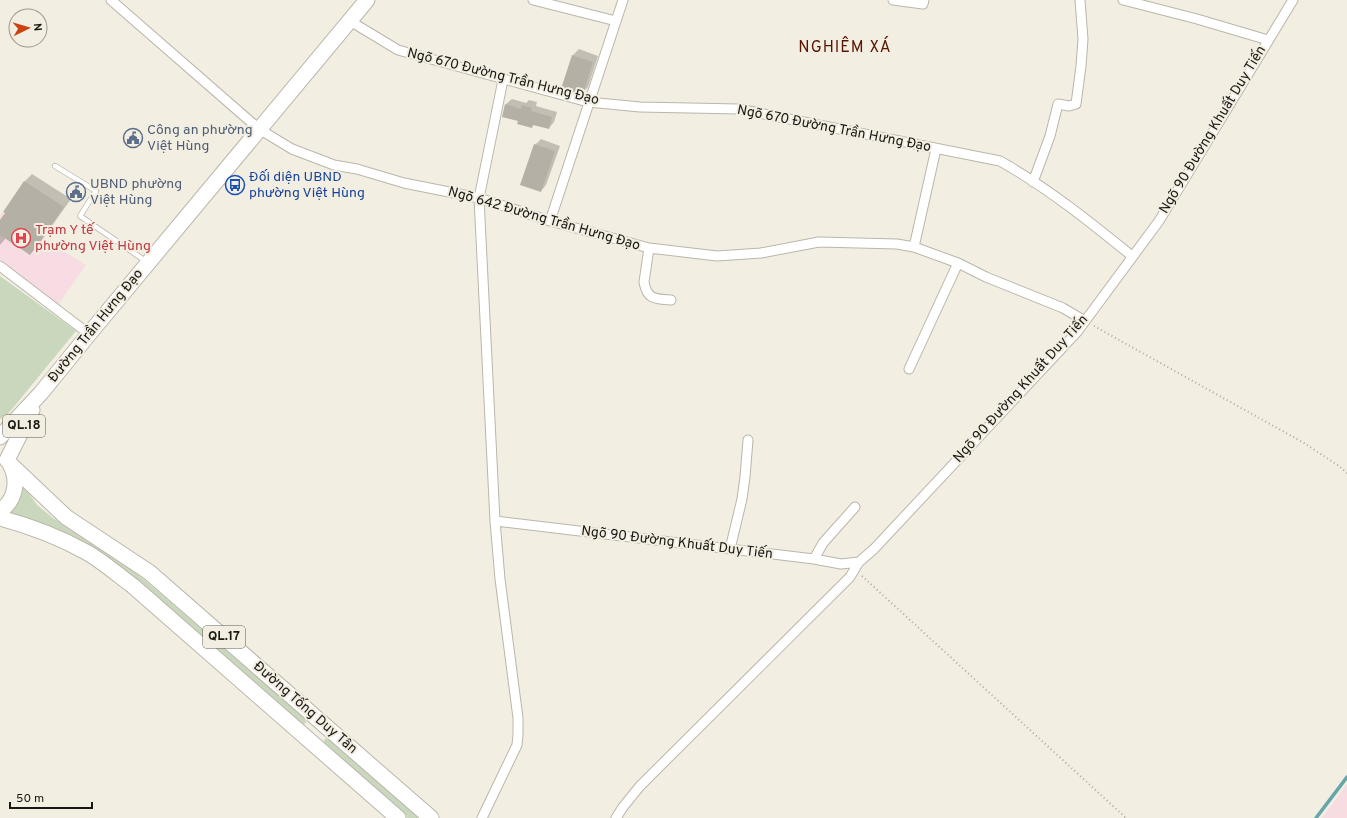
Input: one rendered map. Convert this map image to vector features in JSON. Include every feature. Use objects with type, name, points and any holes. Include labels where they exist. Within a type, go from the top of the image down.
[{"type":"highway","name":"Đường Trần Hưng Đạo","points":[[0,437],[41,393],[367,0]]},
{"type":"highway","name":"Đường Trần Hưng Đạo","points":[[6,459],[41,393]]},
{"type":"highway","points":[[0,511],[10,500],[15,485],[14,474],[6,459]]},
{"type":"highway","name":"Đường Tống Duy Tân","points":[[6,459],[66,517],[149,572],[431,818]]},
{"type":"highway","name":"Đường Tống Duy Tân","points":[[0,518],[26,525],[87,552],[132,586],[398,818]]},
{"type":"highway","points":[[308,739],[322,722]]},
{"type":"street","name":"Ngõ 642 Đường Trần Hưng Đạo","points":[[111,0],[259,129],[292,149],[334,165],[357,169],[404,183],[479,198],[550,221],[649,248],[717,256],[761,253],[819,242],[897,244],[914,247],[1063,308],[1085,321]]},
{"type":"street","points":[[533,0],[616,21]]},
{"type":"street","points":[[550,221],[588,102],[623,0]]},
{"type":"street","points":[[893,0],[923,4],[924,0]]},
{"type":"street","points":[[1032,182],[1050,136],[1058,104],[1069,106],[1076,104],[1083,39],[1080,0]]},
{"type":"street","points":[[1124,0],[1268,40]]},
{"type":"street","name":"Ngõ 90 Đường Khuất Duy Tiến","points":[[616,818],[622,807],[640,786],[850,577],[858,566],[1077,332],[1159,221],[1293,0]]},
{"type":"street","name":"Ngõ 670 Đường Trần Hưng Đạo","points":[[350,21],[398,50],[503,80],[588,102],[640,107],[739,109],[1000,161],[1016,170],[1072,208],[1132,256]]},
{"type":"street","points":[[482,818],[515,749],[518,735],[518,718],[500,579],[495,521],[479,198],[503,80]]},
{"type":"street","points":[[914,247],[936,149]]},
{"type":"street","points":[[649,248],[644,282],[645,287],[650,296],[654,299],[671,300]]},
{"type":"street","points":[[909,369],[958,264]]},
{"type":"street","points":[[0,266],[89,334]]},
{"type":"street","points":[[730,549],[746,477],[748,440]]},
{"type":"street","points":[[814,560],[823,543],[855,507]]},
{"type":"street","name":"Ngõ 90 Đường Khuất Duy Tiến","points":[[495,521],[858,566]]},
{"type":"lane","points":[[55,166],[96,191],[80,216],[148,263]]},
{"type":"path","points":[[1085,321],[1304,443],[1347,473]]},
{"type":"path","points":[[858,566],[1126,818]]},
{"type":"shaded area","name":"Trạm Y tế phường Việt Hùng","points":[[2,213],[86,265],[58,305],[0,259],[0,216]]},
{"type":"shaded area","points":[[1347,784],[1347,818],[1322,818]]},
{"type":"green space","points":[[0,276],[76,331],[8,414],[0,419]]},
{"type":"green space","points":[[24,486],[37,505],[53,518],[127,565],[305,717],[306,723],[302,725],[64,535],[40,523],[7,516]]},
{"type":"green space","points":[[329,737],[423,818],[408,818],[325,746],[323,743],[325,739]]},
{"type":"building","points":[[572,55],[593,62],[583,94],[561,89]]},
{"type":"building","points":[[505,104],[521,109],[522,105],[532,108],[531,111],[552,117],[549,129],[533,125],[532,128],[517,124],[518,121],[502,117]]},
{"type":"building","points":[[534,144],[555,151],[541,192],[520,185]]},
{"type":"building","points":[[24,181],[64,207],[30,255],[0,235],[0,220],[5,213],[3,212]]},
{"type":"waterway","points":[[1316,818],[1347,777]]},
{"type":"place","name":"Công an phường Việt Hùng","points":[[133,138]]},
{"type":"place","name":"Đối diện UBND phường Việt Hùng","points":[[235,185]]},
{"type":"place","name":"UBND phường Việt Hùng","points":[[76,192]]},
{"type":"place","name":"Trạm Y tế phường Việt Hùng","points":[[21,238]]},
{"type":"district","name":"NGHIÊM XÁ","points":[[845,48]]}]
